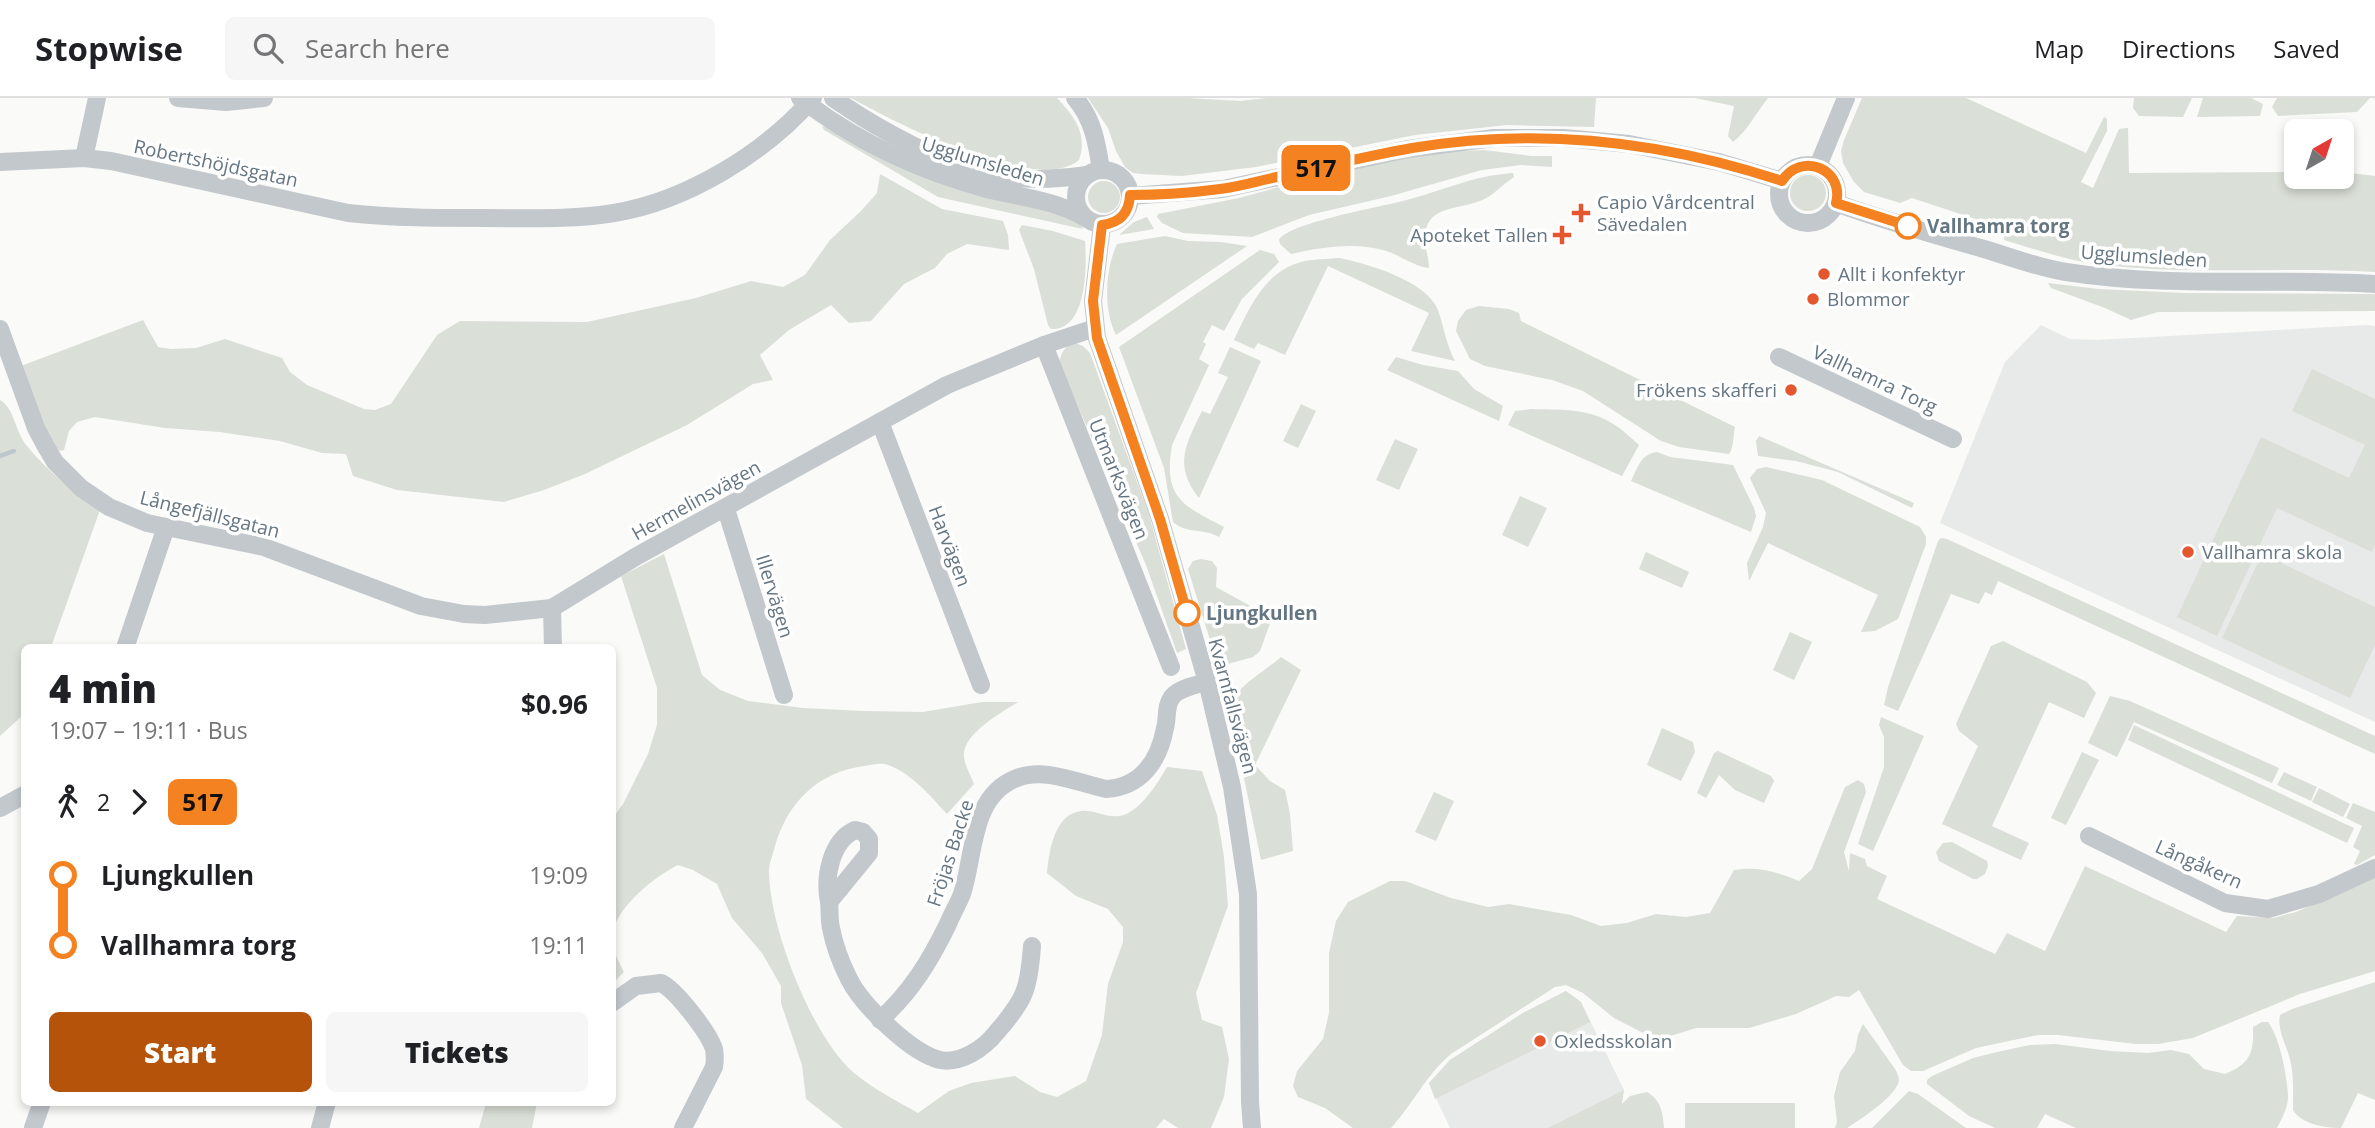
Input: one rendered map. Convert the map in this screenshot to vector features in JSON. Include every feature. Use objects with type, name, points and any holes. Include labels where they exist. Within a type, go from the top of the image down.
[{"type":"street","points":[[84,158],[97,98]]},
{"type":"street","points":[[178,98],[226,102],[264,98]]},
{"type":"street","name":"Ugglumsleden","points":[[833,98],[881,130],[967,167],[1000,176],[1037,179],[1094,173]]},
{"type":"street","points":[[1075,98],[1092,126],[1094,173]]},
{"type":"street","points":[[1818,166],[1846,98]]},
{"type":"street","name":"Robertshöjdsgatan","points":[[0,162],[84,158],[348,213],[423,218],[591,216],[646,205],[696,187],[790,124],[807,100]]},
{"type":"street","name":"Ugglumsleden","points":[[807,100],[845,129],[921,167],[985,188],[1059,205],[1102,225]]},
{"type":"street","points":[[1130,195],[1223,189],[1408,149],[1517,137],[1629,144],[1719,162],[1782,181]]},
{"type":"street","points":[[1818,166],[1828,172],[1835,181],[1838,192],[1836,203],[1831,213],[1822,220],[1811,223],[1794,220],[1780,203],[1782,181],[1788,172],[1797,167],[1818,166]]},
{"type":"street","points":[[1084,217],[1076,199],[1078,186],[1094,173],[1110,171],[1123,178],[1128,186],[1129,205],[1125,214],[1117,221],[1102,225]]},
{"type":"street","name":"Ugglumsleden","points":[[1836,203],[1924,232],[2064,272],[2198,283],[2279,281],[2375,284]]},
{"type":"street","name":"Kvarnfallsvägen","points":[[1102,225],[1093,301],[1095,328],[1160,519],[1207,682],[1232,787],[1248,894],[1252,1128]]},
{"type":"street","name":"Hermelinsvägen","points":[[306,561],[421,606],[443,611],[485,615],[552,608],[637,556],[947,385],[1044,345],[1095,328]]},
{"type":"street","name":"Långefjällsgatan","points":[[0,329],[36,428],[55,462],[81,488],[109,507],[147,523],[264,547],[306,561]]},
{"type":"street","name":"Utmarksvägen","points":[[1044,345],[1171,667]]},
{"type":"street","name":"Vallhamra Torg","points":[[1779,357],[1953,439]]},
{"type":"street","name":"Harvägen","points":[[880,422],[981,685]]},
{"type":"street","name":"Illervägen","points":[[726,509],[784,695]]},
{"type":"street","points":[[126,644],[166,527]]},
{"type":"street","points":[[552,608],[553,644]]},
{"type":"street","name":"Fröjas Backe","points":[[880,1020],[901,1001],[922,974],[936,947],[962,894],[981,817],[988,801],[1000,788],[1017,778],[1040,773],[1106,789],[1115,789],[1132,782],[1143,776],[1157,755],[1166,728],[1167,706],[1171,699],[1180,691],[1207,682]]},
{"type":"street","points":[[0,808],[21,797]]},
{"type":"street","name":"Långåkern","points":[[2089,836],[2225,903],[2267,909],[2319,894],[2375,868]]},
{"type":"street","points":[[829,902],[831,928],[849,979],[862,999],[880,1020],[906,1041],[941,1060],[959,1059],[986,1045],[1020,1003],[1029,980],[1032,946]]},
{"type":"street","points":[[616,1000],[636,986],[661,983],[674,991],[711,1043],[714,1067],[683,1128]]},
{"type":"street","points":[[33,1128],[40,1106]]},
{"type":"street","points":[[320,1128],[326,1106]]},
{"type":"shaded area","points":[[851,98],[1057,98],[1078,126],[1082,142],[1079,160],[1058,169],[1031,169],[999,163],[931,138]]},
{"type":"shaded area","points":[[1088,98],[1240,101],[1267,98],[1596,98],[1594,127],[1507,125],[1415,135],[1256,167],[1182,176],[1133,173],[1125,167],[1108,128]]},
{"type":"shaded area","points":[[1695,98],[1768,98],[1748,127],[1733,142],[1728,136],[1734,106]]},
{"type":"shaded area","points":[[1862,98],[1966,98],[2086,153],[2104,117],[2107,119],[2107,131],[2081,182],[2093,188],[2119,129],[2128,128],[2129,173],[2284,172],[2284,189],[2354,189],[2354,173],[2375,176],[2375,272],[2132,268],[2073,260],[2004,240],[2003,228],[1912,198],[1900,203],[1864,192],[1854,182],[1843,163],[1841,151]]},
{"type":"shaded area","points":[[2134,98],[2192,98],[2183,117],[2139,116],[2133,108]]},
{"type":"shaded area","points":[[2203,98],[2251,98],[2263,104],[2260,116],[2197,117]]},
{"type":"shaded area","points":[[2277,98],[2370,98],[2357,112],[2278,116],[2272,107]]},
{"type":"shaded area","points":[[822,126],[1063,212],[1081,224],[1083,229],[938,197],[824,130]]},
{"type":"shaded area","points":[[1484,150],[1552,156],[1552,167],[1521,165],[1482,170],[1391,196],[1309,215],[1252,237],[1183,233],[1162,223],[1157,217],[1158,214],[1239,198],[1348,168],[1440,152]]},
{"type":"shaded area","points":[[1513,173],[1514,177],[1487,198],[1435,215],[1426,229],[1429,268],[1389,252],[1360,246],[1337,246],[1291,254],[1280,244],[1279,240],[1286,234],[1316,222],[1470,181]]},
{"type":"shaded area","points":[[880,174],[942,209],[1003,221],[1009,250],[967,244],[947,254],[935,268],[904,284],[871,321],[849,323],[831,305],[789,330],[760,355],[773,380],[753,384],[687,425],[585,474],[504,502],[397,490],[353,476],[346,454],[322,453],[280,441],[220,432],[165,428],[95,417],[77,422],[69,431],[64,450],[60,451],[51,444],[21,366],[143,320],[158,347],[196,348],[225,339],[282,358],[290,372],[307,385],[364,409],[375,410],[391,404],[437,335],[460,321],[587,322],[696,298],[751,281],[783,287],[805,275],[830,240],[877,193]]},
{"type":"shaded area","points":[[1808,175],[1821,180],[1826,193],[1821,206],[1808,211],[1795,206],[1790,193],[1795,180]]},
{"type":"shaded area","points":[[1104,181],[1116,185],[1120,197],[1116,209],[1104,213],[1092,209],[1088,197],[1092,185]]},
{"type":"shaded area","points":[[1147,217],[1154,229],[1119,235],[1134,222]]},
{"type":"shaded area","points":[[1022,225],[1085,241],[1086,266],[1082,295],[1072,320],[1063,327],[1051,329],[1048,325],[1034,269],[1019,230]]},
{"type":"shaded area","points":[[1165,236],[1188,241],[1247,246],[1116,335],[1109,313],[1107,290],[1110,266],[1117,244]]},
{"type":"shaded area","points":[[1260,250],[1274,254],[1279,262],[1242,299],[1224,331],[1212,325],[1203,342],[1206,344],[1199,359],[1209,365],[1172,445],[1170,477],[1173,488],[1187,505],[1224,527],[1219,537],[1184,528],[1173,522],[1164,468],[1119,347]]},
{"type":"shaded area","points":[[1339,258],[1379,269],[1422,290],[1438,310],[1455,361],[1411,351],[1429,313],[1328,266],[1285,355],[1258,343],[1254,349],[1234,340],[1259,293],[1277,274],[1301,262]]},
{"type":"shaded area","points":[[2048,283],[2099,289],[2185,293],[2375,294],[2375,311],[2158,312],[2131,320],[2051,288]]},
{"type":"shaded area","points":[[1479,306],[1509,309],[1519,313],[1521,321],[1735,427],[1729,454],[1679,447],[1661,441],[1583,391],[1552,380],[1485,366],[1470,359],[1456,331],[1458,321],[1466,310]]},
{"type":"shaded area","name":"Vallhamra skola","points":[[2041,325],[2070,339],[2097,340],[2375,326],[2375,722],[1940,523],[2005,362]]},
{"type":"shaded area","points":[[1075,343],[1090,353],[1149,515],[1186,649],[1177,653],[1146,565],[1059,362],[1064,350]]},
{"type":"shaded area","points":[[1230,347],[1261,361],[1199,498],[1186,475],[1184,465],[1187,444],[1202,411],[1210,414],[1228,377],[1218,373]]},
{"type":"shaded area","points":[[1396,357],[1458,371],[1474,389],[1503,406],[1499,421],[1387,370]]},
{"type":"shaded area","points":[[2312,369],[2375,399],[2375,544],[2372,552],[2277,508],[2217,636],[2177,617],[2261,437],[2349,478],[2365,445],[2292,411]]},
{"type":"shaded area","points":[[0,400],[9,409],[23,440],[43,464],[100,510],[52,644],[21,644],[21,717],[0,736]]},
{"type":"shaded area","points":[[1301,404],[1316,411],[1298,448],[1283,441]]},
{"type":"shaded area","points":[[1571,410],[1599,417],[1617,426],[1639,445],[1622,476],[1508,425],[1515,411]]},
{"type":"shaded area","points":[[1759,436],[1914,503],[1912,508],[1838,472],[1796,461],[1758,456],[1756,441]]},
{"type":"shaded area","points":[[1395,439],[1418,449],[1399,490],[1376,480]]},
{"type":"shaded area","points":[[1657,452],[1670,457],[1733,465],[1754,508],[1756,516],[1751,532],[1631,481],[1644,458]]},
{"type":"shaded area","points":[[1766,467],[1822,480],[1920,527],[1926,537],[1926,544],[1898,619],[1875,631],[1861,632],[1878,595],[1768,543],[1749,581],[1747,563],[1763,527],[1766,513],[1750,478],[1757,469]]},
{"type":"shaded area","points":[[1520,496],[1547,508],[1528,547],[1502,535]]},
{"type":"shaded area","points":[[1941,538],[2375,736],[2375,754],[1998,581],[1992,595],[1985,592],[1979,604],[1951,594],[1898,711],[1884,705]]},
{"type":"shaded area","points":[[1646,552],[1689,572],[1682,588],[1639,569]]},
{"type":"shaded area","points":[[664,554],[702,675],[720,690],[748,701],[803,708],[864,711],[923,712],[982,702],[1018,702],[984,725],[969,741],[964,757],[974,784],[947,814],[927,792],[903,772],[885,764],[878,764],[848,769],[819,782],[797,802],[781,830],[769,871],[776,921],[809,1008],[838,1056],[854,1073],[877,1090],[918,1113],[949,1091],[971,1083],[1015,1076],[1040,1092],[1057,1097],[1086,1081],[1102,1035],[1108,984],[1123,942],[1123,927],[1108,909],[1076,896],[1047,873],[1049,855],[1059,826],[1065,819],[1081,811],[1118,816],[1130,812],[1148,795],[1167,767],[1202,771],[1217,815],[1228,906],[1196,993],[1202,1020],[1222,1027],[1229,1059],[1224,1097],[1211,1128],[1178,1128],[1164,1119],[1156,1128],[843,1128],[806,1099],[802,1065],[781,1003],[781,986],[762,953],[732,918],[717,884],[678,865],[639,892],[616,922],[616,814],[648,754],[657,725],[657,688],[621,576]]},
{"type":"shaded area","points":[[2262,554],[2375,607],[2375,645],[2350,698],[2222,638]]},
{"type":"shaded area","points":[[1193,561],[1212,561],[1217,568],[1216,587],[1272,618],[1260,651],[1253,657],[1228,664],[1222,663],[1215,656],[1188,569]]},
{"type":"shaded area","points":[[1790,632],[1812,642],[1794,680],[1773,670]]},
{"type":"shaded area","points":[[2003,641],[2087,682],[2096,693],[2084,718],[2049,702],[1992,826],[2029,843],[2021,860],[1942,824],[1978,746],[1959,731],[1956,724],[1991,646]]},
{"type":"shaded area","points":[[1281,657],[1301,670],[1255,765],[1270,781],[1285,790],[1293,851],[1261,860],[1229,706],[1245,685]]},
{"type":"shaded area","points":[[2110,696],[2130,701],[2279,768],[2272,783],[2134,722],[2117,757],[2088,743]]},
{"type":"shaded area","points":[[1881,717],[1924,736],[1873,851],[1858,844],[1884,767],[1884,737],[1879,725]]},
{"type":"shaded area","points":[[2134,725],[2354,828],[2347,843],[2128,740]]},
{"type":"shaded area","points":[[1662,728],[1693,742],[1695,752],[1681,781],[1647,765]]},
{"type":"shaded area","points":[[1718,751],[1771,776],[1774,781],[1764,803],[1735,790],[1719,775],[1706,798],[1697,793],[1714,753]]},
{"type":"shaded area","points":[[2082,752],[2099,760],[2066,825],[2051,818]]},
{"type":"shaded area","points":[[2284,772],[2317,787],[2311,801],[2277,785]]},
{"type":"shaded area","points":[[1858,780],[1864,784],[1866,792],[1844,852],[1849,871],[1850,853],[1865,859],[1867,866],[1887,876],[1877,899],[1995,954],[2007,933],[2045,951],[2085,866],[2226,932],[2237,916],[2273,918],[2296,912],[2375,877],[2375,971],[2300,994],[2193,1038],[2158,1044],[2136,1044],[2038,1035],[1976,1048],[1923,1071],[1911,1071],[1903,1065],[1859,990],[1849,997],[1836,996],[1796,1014],[1749,1028],[1696,1028],[1664,1038],[1651,1037],[1614,1018],[1583,993],[1566,985],[1555,987],[1451,1054],[1434,1071],[1391,1128],[1353,1128],[1325,1108],[1298,1097],[1293,1086],[1297,1071],[1323,1039],[1329,1013],[1329,953],[1336,921],[1348,902],[1390,881],[1405,881],[1451,898],[1488,907],[1509,904],[1571,915],[1601,926],[1627,923],[1656,914],[1686,917],[1710,913],[1734,870],[1768,871],[1799,881],[1812,869],[1845,787]]},
{"type":"shaded area","points":[[2319,788],[2350,804],[2343,817],[2312,802]]},
{"type":"shaded area","points":[[1434,792],[1454,801],[1436,841],[1415,832]]},
{"type":"shaded area","points":[[2353,803],[2375,812],[2375,855],[2357,865],[2354,864],[2360,851],[2353,847],[2362,826],[2346,818]]},
{"type":"shaded area","points":[[1952,842],[1987,861],[1985,874],[1973,879],[1939,861],[1936,852],[1943,843]]},
{"type":"shaded area","points":[[616,954],[617,957],[624,972],[616,980]]},
{"type":"shaded area","points":[[2375,982],[2375,1100],[2358,1093],[2341,1128],[2307,1122],[2293,1110],[2292,1071],[2281,1032],[2280,1015]]},
{"type":"shaded area","name":"Oxledsskolan","points":[[1566,991],[1581,1002],[1624,1090],[1621,1105],[1631,1128],[1450,1128],[1429,1083],[1450,1060],[1523,1013]]},
{"type":"shaded area","points":[[1566,991],[1581,1002],[1590,1022],[1435,1099],[1429,1083],[1450,1060],[1523,1013]]},
{"type":"shaded area","points":[[2268,1022],[2276,1038],[2286,1078],[2287,1105],[2277,1128],[2076,1128],[2045,1114],[2037,1128],[1995,1128],[1969,1116],[1927,1084],[1927,1080],[1932,1076],[1973,1058],[2030,1045],[2055,1044],[2148,1053],[2171,1050],[2189,1054],[2204,1069],[2225,1074],[2245,1062],[2253,1044],[2253,1027]]},
{"type":"shaded area","points":[[1863,1024],[1895,1069],[1899,1080],[1893,1092],[1872,1111],[1847,1128],[1835,1128],[1837,1122],[1834,1096],[1840,1072],[1855,1051]]},
{"type":"shaded area","points":[[1624,1090],[1622,1104],[1630,1096],[1647,1092],[1652,1095],[1660,1107],[1664,1128],[1548,1128]]},
{"type":"shaded area","points":[[1909,1091],[1918,1094],[1966,1128],[1872,1128]]},
{"type":"shaded area","points":[[1685,1103],[1795,1103],[1795,1128],[1685,1128]]},
{"type":"shaded area","points":[[485,1106],[536,1106],[532,1128],[479,1128]]},
{"type":"waterway","points":[[0,456],[14,451]]},
{"type":"bus line","name":"517","points":[[1187,613],[1160,519],[1101,351],[1093,316],[1102,225],[1117,221],[1125,214],[1130,195],[1223,189],[1408,149],[1448,143],[1517,137],[1564,138],[1629,144],[1679,153],[1782,181],[1788,172],[1797,167],[1818,166],[1828,172],[1835,181],[1838,192],[1836,203],[1908,226]]},
{"type":"place","name":"Capio Vårdcentral Sävedalen","points":[[1581,213]]},
{"type":"place","name":"Vallhamra torg","points":[[1908,226]]},
{"type":"place","name":"Apoteket Tallen","points":[[1562,235]]},
{"type":"place","name":"Allt i konfektyr","points":[[1824,274]]},
{"type":"place","name":"Blommor","points":[[1813,299]]},
{"type":"place","name":"Frökens skafferi","points":[[1791,390]]},
{"type":"place","name":"Vallhamra skola","points":[[2188,552]]},
{"type":"place","name":"Ljungkullen","points":[[1187,613]]},
{"type":"place","name":"Oxledsskolan","points":[[1540,1041]]}]
